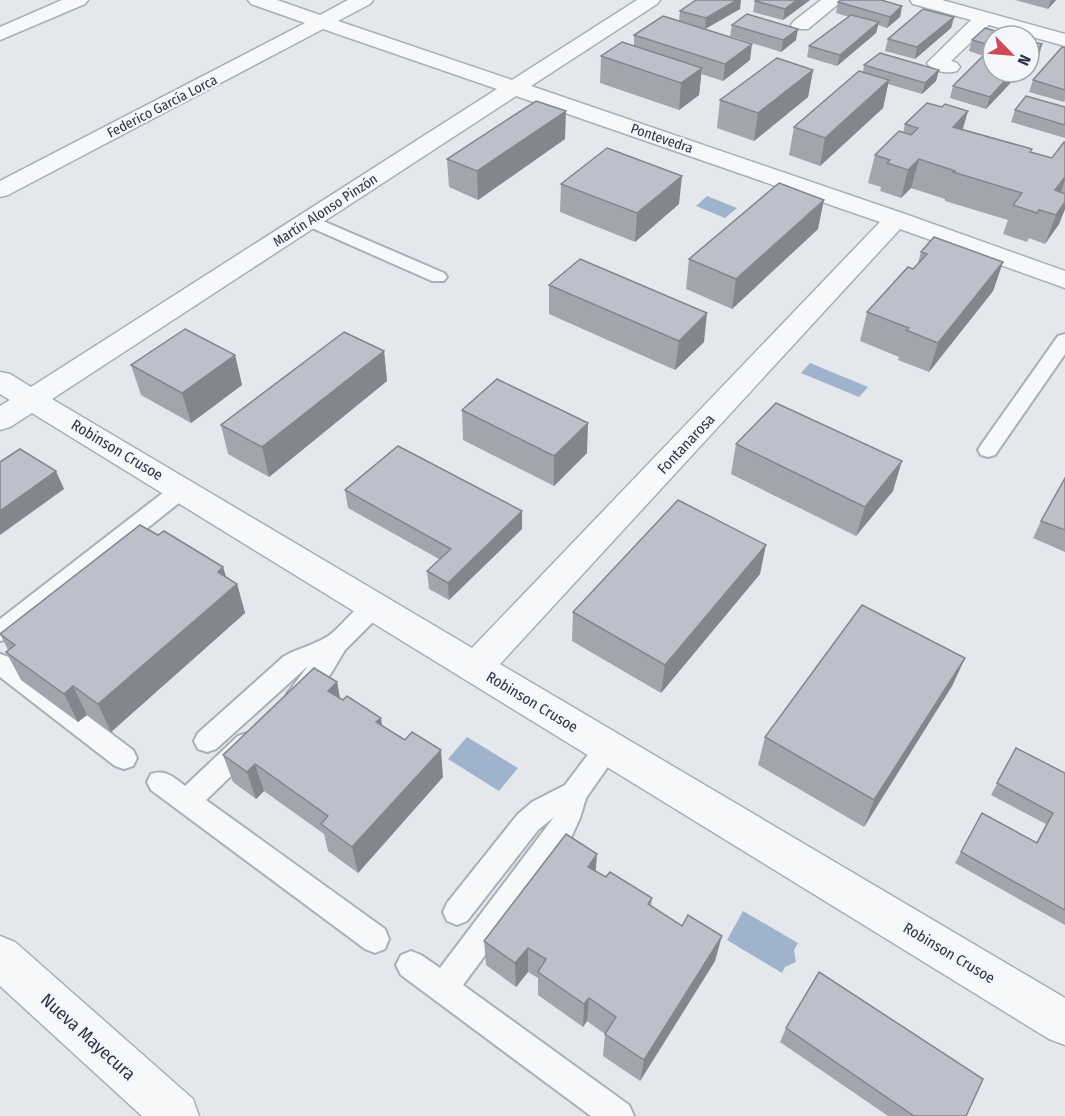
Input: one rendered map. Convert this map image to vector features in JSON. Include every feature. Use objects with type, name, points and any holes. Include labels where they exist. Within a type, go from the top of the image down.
[{"type":"street","points":[[0,34],[78,0]]},
{"type":"street","name":"Pontevedra","points":[[258,0],[896,219],[1065,280]]},
{"type":"street","name":"Federico García Lorca","points":[[0,190],[363,0]]},
{"type":"street","name":"Martín Alonso Pinzón","points":[[0,420],[650,0]]},
{"type":"street","points":[[801,24],[833,0]]},
{"type":"street","points":[[920,0],[1064,38]]},
{"type":"street","points":[[950,67],[937,63],[985,18]]},
{"type":"street","name":"Fontanarosa","points":[[474,668],[896,219]]},
{"type":"street","name":"Robinson Crusoe","points":[[0,381],[1065,1023]]},
{"type":"street","name":"Nueva Mayecura","points":[[0,957],[176,1116]]},
{"type":"lane","points":[[309,220],[438,277]]},
{"type":"lane","points":[[988,450],[1065,340]]},
{"type":"lane","points":[[0,632],[182,490]]},
{"type":"lane","points":[[286,707],[315,676],[337,643],[374,607]]},
{"type":"lane","points":[[207,741],[292,664],[313,651],[337,643]]},
{"type":"lane","points":[[0,664],[124,758]]},
{"type":"lane","points":[[186,802],[261,731]]},
{"type":"lane","points":[[443,988],[559,833],[567,818],[574,793],[608,748]]},
{"type":"lane","points":[[160,782],[375,939]]},
{"type":"lane","points":[[457,912],[528,822],[541,810],[574,793]]},
{"type":"lane","points":[[411,965],[618,1116]]},
{"type":"water","points":[[707,196],[737,208],[725,218],[696,206]]},
{"type":"water","points":[[810,363],[868,387],[859,397],[801,373]]},
{"type":"water","points":[[467,737],[518,768],[499,791],[448,759]]},
{"type":"water","points":[[743,911],[798,943],[794,950],[796,962],[785,967],[782,973],[727,940]]},
{"type":"building","points":[[696,0],[737,0],[706,18],[680,11]]},
{"type":"building","points":[[756,0],[797,0],[785,9]]},
{"type":"building","points":[[841,0],[881,0],[902,6],[890,17],[838,2]]},
{"type":"building","points":[[923,9],[954,17],[917,47],[888,39]]},
{"type":"building","points":[[747,14],[798,29],[783,40],[732,25]]},
{"type":"building","points":[[851,15],[879,22],[840,55],[809,46]]},
{"type":"building","points":[[663,16],[752,44],[725,64],[634,35]]},
{"type":"building","points":[[981,32],[981,43],[972,40]]},
{"type":"building","points":[[622,42],[702,68],[681,83],[601,56]]},
{"type":"building","points":[[1062,47],[1065,48],[1065,90],[1041,82],[1041,71]]},
{"type":"building","points":[[880,53],[939,70],[925,83],[864,65]]},
{"type":"building","points":[[777,58],[813,70],[758,113],[720,100]]},
{"type":"building","points":[[981,58],[981,84],[1002,84],[990,97],[953,86]]},
{"type":"building","points":[[859,71],[889,80],[825,138],[794,127]]},
{"type":"building","points":[[1026,96],[1065,107],[1065,125],[1015,110]]},
{"type":"building","points":[[536,101],[566,111],[477,171],[447,159]]},
{"type":"building","points":[[927,103],[942,107],[945,104],[968,111],[953,127],[1032,149],[1030,152],[1052,158],[1065,142],[1065,177],[1055,190],[1065,194],[1065,202],[1056,215],[1039,210],[1037,213],[1013,205],[1022,193],[919,159],[908,170],[887,163],[890,160],[875,155],[899,131],[911,135],[918,128],[905,124]]},
{"type":"building","points":[[607,148],[682,176],[637,213],[561,184]]},
{"type":"building","points":[[779,183],[824,200],[736,279],[689,259]]},
{"type":"building","points":[[934,237],[1003,262],[938,343],[906,330],[909,328],[867,312],[908,267],[913,269],[927,254],[921,252]]},
{"type":"building","points":[[580,259],[707,313],[679,341],[549,285]]},
{"type":"building","points":[[185,329],[235,355],[182,393],[131,365]]},
{"type":"building","points":[[344,332],[384,351],[262,447],[221,425]]},
{"type":"building","points":[[497,379],[588,423],[554,456],[462,410]]},
{"type":"building","points":[[776,403],[902,461],[865,507],[736,444]]},
{"type":"building","points":[[398,446],[522,511],[448,583],[427,571],[451,549],[345,490]]},
{"type":"building","points":[[20,449],[56,471],[0,511],[0,462]]},
{"type":"building","points":[[1065,478],[1065,530],[1041,521]]},
{"type":"building","points":[[678,500],[766,545],[665,665],[573,612]]},
{"type":"building","points":[[140,525],[158,535],[164,531],[223,567],[218,572],[237,584],[98,704],[73,686],[64,694],[6,652],[15,645],[0,634]]},
{"type":"building","points":[[862,605],[965,658],[874,800],[765,737]]},
{"type":"building","points":[[314,668],[337,682],[328,691],[343,700],[347,696],[381,718],[376,722],[405,740],[412,732],[441,750],[352,847],[321,824],[328,816],[255,764],[247,772],[223,755]]},
{"type":"building","points":[[1016,748],[1065,773],[1065,910],[961,852],[982,813],[1037,843],[1053,813],[997,783]]},
{"type":"building","points":[[566,834],[597,854],[588,867],[606,877],[610,872],[652,898],[648,904],[682,926],[688,915],[722,936],[644,1060],[605,1034],[616,1017],[589,998],[584,1004],[538,972],[546,959],[528,948],[515,963],[484,941]]},
{"type":"building","points":[[819,972],[983,1079],[966,1116],[914,1116],[786,1028]]}]
